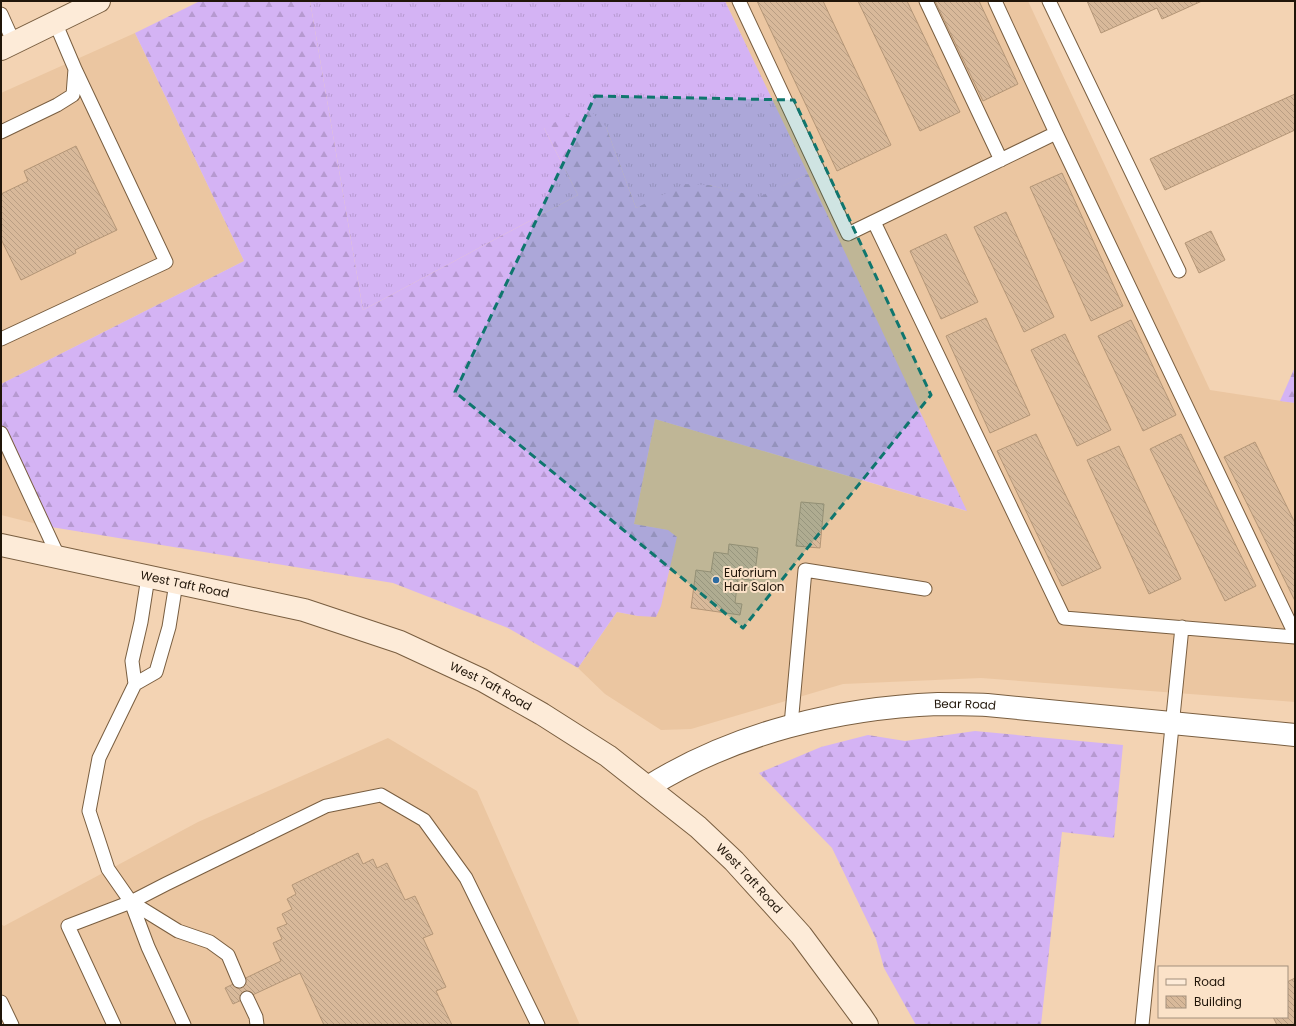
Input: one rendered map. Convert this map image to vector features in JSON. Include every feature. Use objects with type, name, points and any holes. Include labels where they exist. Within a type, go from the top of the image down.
[{"type":"main road","points":[[7,46],[99,1]]},
{"type":"main road","name":"West Taft Road","points":[[1,545],[304,610],[400,642],[482,680],[542,714],[608,756],[698,827],[734,861],[801,935],[867,1025]]},
{"type":"street","name":"Bear Road","points":[[648,787],[666,776],[714,752],[791,725],[858,711],[938,704],[987,705],[1295,735]]},
{"type":"lane","points":[[739,1],[848,234],[1056,133]]},
{"type":"lane","points":[[926,1],[1001,160]]},
{"type":"lane","points":[[995,1],[1056,133],[1295,634]]},
{"type":"lane","points":[[1049,1],[1178,271]]},
{"type":"lane","points":[[1,14],[7,46]]},
{"type":"lane","points":[[1,340],[166,262],[55,22]]},
{"type":"lane","points":[[1,132],[57,105],[73,95],[76,69]]},
{"type":"lane","points":[[874,222],[1064,618],[1295,637]]},
{"type":"lane","points":[[1,433],[59,558]]},
{"type":"lane","points":[[791,725],[805,570],[925,589]]},
{"type":"lane","points":[[148,577],[141,622],[132,662],[135,684],[99,758],[89,811],[108,869],[131,902],[148,947],[184,1025]]},
{"type":"lane","points":[[135,684],[156,672],[169,627],[176,582]]},
{"type":"lane","points":[[1142,1025],[1171,723],[1182,628]]},
{"type":"lane","points":[[114,1025],[68,926],[131,902],[326,806],[381,796],[424,820],[466,878],[538,1025]]},
{"type":"lane","points":[[131,902],[178,931],[210,942],[228,955],[240,981]]},
{"type":"lane","points":[[247,998],[256,1017],[257,1025]]},
{"type":"lane","points":[[1,1002],[12,1025]]},
{"type":"highlighted area","points":[[595,96],[794,100],[931,395],[743,628],[455,392]]},
{"type":"shaded area","points":[[725,1],[1028,1],[1210,390],[1295,403],[1295,702],[981,678],[843,684],[691,729],[661,730],[605,694],[578,668],[617,612],[638,616],[667,530],[634,524],[655,419],[966,511]]},
{"type":"shaded area","points":[[135,33],[244,261],[1,384],[1,93]]},
{"type":"shaded area","points":[[1,433],[45,526],[1,515]]},
{"type":"shaded area","points":[[388,738],[477,791],[580,1025],[1,1025],[1,924],[4,926],[198,822]]},
{"type":"green space","points":[[200,1],[310,1],[363,310],[578,195],[544,128],[586,106],[606,127],[636,208],[685,184],[709,185],[759,197],[808,174],[967,511],[655,419],[634,524],[668,530],[677,537],[661,606],[656,617],[638,616],[617,612],[578,668],[508,628],[393,583],[45,526],[1,433],[1,384],[244,261],[135,33]]},
{"type":"green space","points":[[310,1],[725,1],[808,174],[759,198],[709,185],[651,202],[636,208],[606,127],[544,128],[578,195],[363,310]]},
{"type":"green space","points":[[1295,367],[1295,403],[1280,401]]},
{"type":"green space","points":[[975,731],[1123,745],[1114,838],[1062,832],[1041,1025],[916,1025],[884,968],[876,939],[832,848],[759,773],[821,747],[868,735],[905,741]]},
{"type":"building","points":[[757,1],[823,1],[891,145],[837,171]]},
{"type":"building","points":[[858,1],[907,1],[960,112],[920,131]]},
{"type":"building","points":[[935,1],[979,1],[1018,84],[983,101]]},
{"type":"building","points":[[1087,1],[1202,1],[1162,19],[1157,8],[1101,33]]},
{"type":"building","points":[[1295,94],[1295,130],[1165,190],[1150,159]]},
{"type":"building","points":[[76,146],[117,230],[75,250],[76,253],[21,280],[1,239],[1,194],[28,181],[24,171]]},
{"type":"building","points":[[1062,173],[1123,306],[1091,321],[1030,187]]},
{"type":"building","points":[[1006,212],[1054,317],[1024,332],[974,227]]},
{"type":"building","points":[[1211,231],[1225,260],[1199,273],[1185,243]]},
{"type":"building","points":[[946,234],[978,302],[941,319],[910,251]]},
{"type":"building","points":[[986,318],[1030,415],[990,433],[946,336]]},
{"type":"building","points":[[1131,320],[1176,415],[1143,431],[1098,336]]},
{"type":"building","points":[[1065,334],[1111,430],[1077,446],[1031,350]]},
{"type":"building","points":[[1036,434],[1101,568],[1062,586],[997,451]]},
{"type":"building","points":[[1181,434],[1256,586],[1225,601],[1150,449]]},
{"type":"building","points":[[1255,442],[1295,523],[1295,601],[1224,457]]},
{"type":"building","points":[[1119,446],[1181,579],[1149,594],[1087,460]]},
{"type":"building","points":[[801,502],[824,504],[820,548],[796,546]]},
{"type":"building","name":"Euforium Hair Salon","points":[[729,544],[758,548],[754,581],[738,578],[735,603],[742,604],[740,615],[691,608],[696,570],[711,572],[714,552],[728,554]]},
{"type":"building","points":[[358,853],[363,864],[373,859],[377,868],[387,863],[405,900],[415,896],[433,934],[423,938],[446,987],[436,991],[452,1025],[324,1025],[300,973],[233,1004],[225,988],[281,961],[273,943],[282,939],[277,928],[287,924],[282,914],[292,909],[287,899],[296,894],[292,885]]},
{"type":"building","points":[[1295,978],[1295,1025],[1277,1025],[1274,1018],[1288,1018],[1288,982]]},
{"type":"place","name":"Euforium Hair Salon","points":[[716,580]]}]
